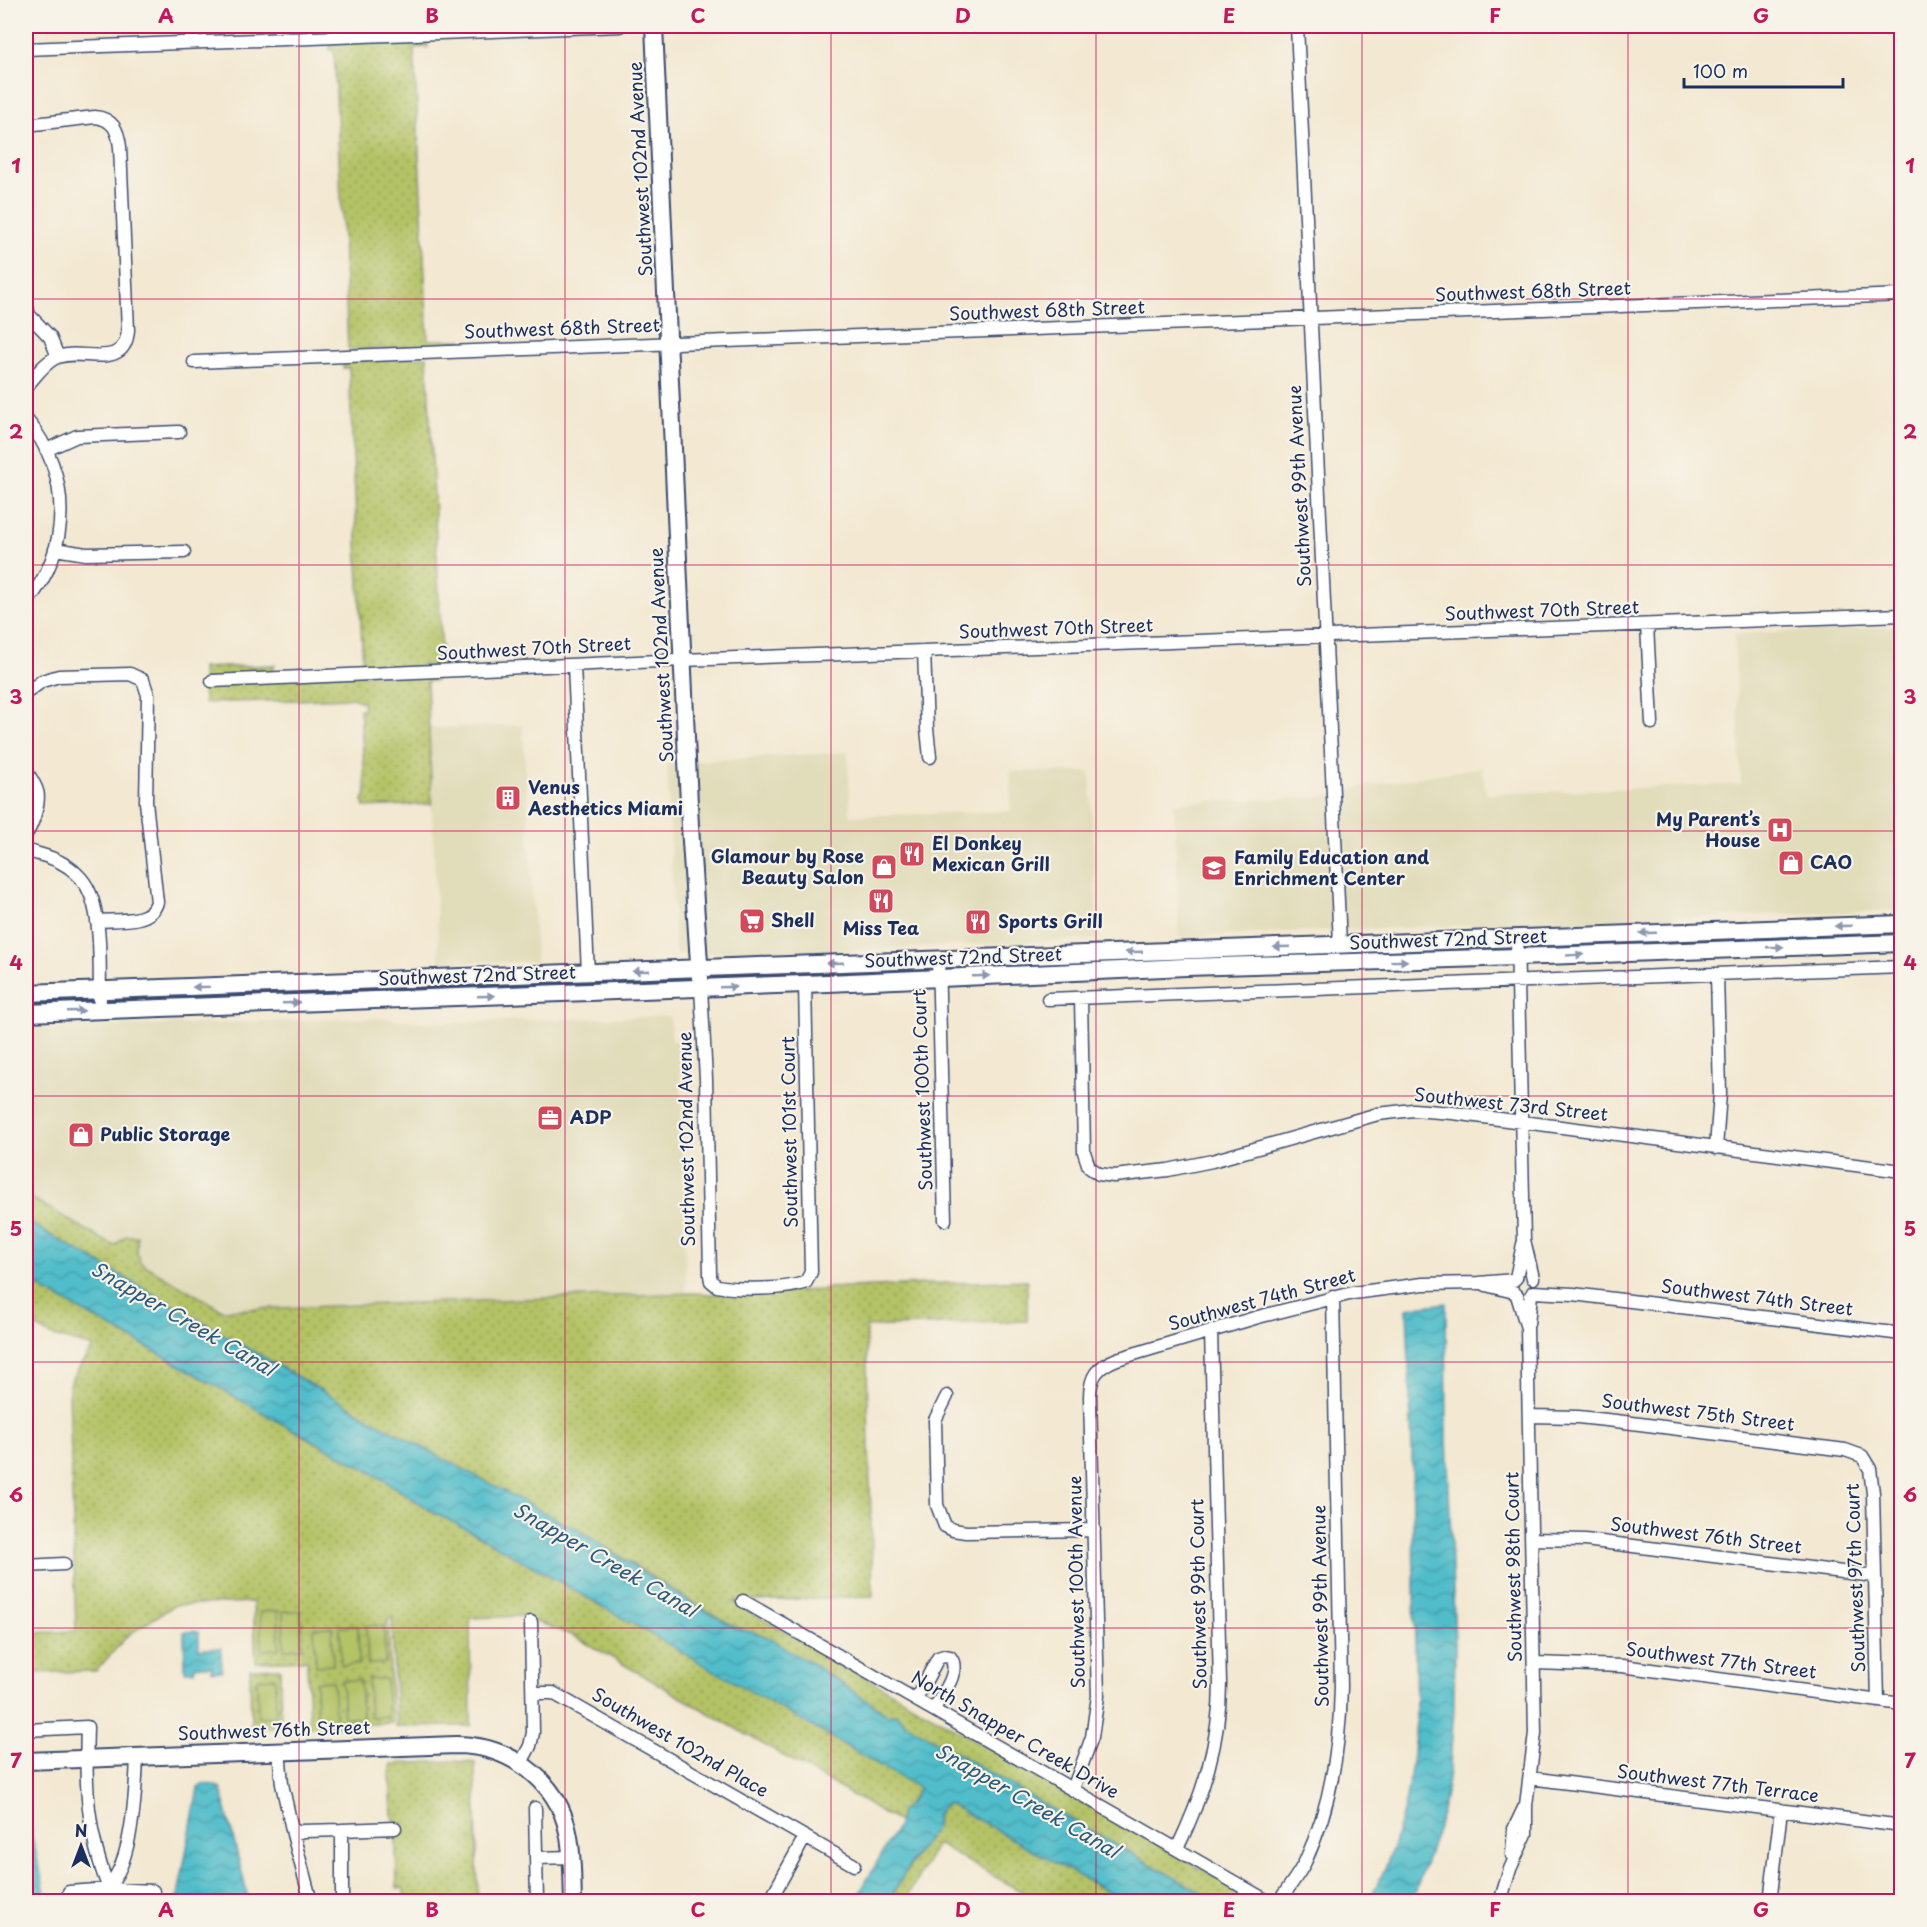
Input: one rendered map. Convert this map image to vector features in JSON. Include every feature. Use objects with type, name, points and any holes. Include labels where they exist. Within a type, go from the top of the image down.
[{"type":"main road","name":"Southwest 102nd Avenue","points":[[654,26],[693,897],[701,987]]},
{"type":"main road","name":"Southwest 72nd Street","points":[[26,1013],[1082,972],[1340,944],[1902,924]]},
{"type":"main road","points":[[1716,930],[1717,949]]},
{"type":"main road","name":"Southwest 72nd Street","points":[[26,993],[1082,954],[1341,963],[1902,943]]},
{"type":"main road","points":[[1340,944],[1341,963]]},
{"type":"main road","points":[[1082,954],[1082,972]]},
{"type":"main road","points":[[394,999],[406,988],[428,978]]},
{"type":"main road","points":[[232,986],[233,1005]]},
{"type":"main road","name":"Southwest 76th Street","points":[[26,1761],[462,1745],[494,1750],[521,1763]]},
{"type":"main road","points":[[521,1763],[545,1785],[559,1806],[567,1827],[572,1857],[573,1902]]},
{"type":"street","points":[[26,49],[620,26]]},
{"type":"street","name":"Southwest 99th Avenue","points":[[1297,26],[1340,944]]},
{"type":"street","points":[[26,125],[102,118],[115,127],[119,140],[128,330],[121,350],[107,355],[58,357],[45,366],[26,387]]},
{"type":"street","name":"Southwest 68th Street","points":[[194,362],[1902,295]]},
{"type":"street","points":[[26,304],[29,315],[50,337],[58,357]]},
{"type":"street","points":[[26,419],[46,450],[58,480],[60,496],[55,549],[40,583],[26,603]]},
{"type":"street","points":[[46,450],[77,436],[179,432]]},
{"type":"street","points":[[55,549],[86,554],[184,552]]},
{"type":"street","name":"Southwest 70th Street","points":[[212,681],[682,660],[1902,615]]},
{"type":"street","points":[[1647,625],[1652,723]]},
{"type":"street","points":[[924,651],[930,758]]},
{"type":"street","points":[[573,665],[588,973]]},
{"type":"street","points":[[26,693],[47,679],[72,675],[130,674],[143,680],[147,688],[149,708],[146,802],[157,902],[153,910],[141,917],[97,921]]},
{"type":"street","points":[[26,771],[39,798],[26,834]]},
{"type":"street","points":[[26,850],[60,862],[78,876],[88,889],[97,921],[100,1010]]},
{"type":"street","name":"Southwest 98th Court","points":[[1500,1902],[1510,1869],[1526,1834],[1526,1805],[1535,1733],[1527,1328],[1533,1287],[1524,1240],[1517,938]]},
{"type":"street","name":"Southwest 100th Court","points":[[938,959],[945,1220]]},
{"type":"street","points":[[1048,999],[1902,967]]},
{"type":"street","points":[[1716,1148],[1720,1093],[1717,974]]},
{"type":"street","name":"Southwest 101st Court","points":[[711,1281],[717,1286],[728,1288],[792,1286],[808,1279],[812,1262],[805,984]]},
{"type":"street","name":"Southwest 102nd Avenue","points":[[701,987],[706,1079],[711,1281]]},
{"type":"street","name":"Southwest 73rd Street","points":[[1081,998],[1084,1152],[1089,1167],[1099,1174],[1114,1176],[1185,1167],[1347,1121],[1401,1111],[1438,1112],[1902,1171]]},
{"type":"street","name":"Southwest 98th Court","points":[[1524,1240],[1515,1286],[1527,1328]]},
{"type":"street","points":[[1522,1274],[1533,1287],[1523,1297],[1515,1286],[1522,1274]]},
{"type":"street","name":"Southwest 74th Street","points":[[1096,1371],[1117,1359],[1332,1297],[1417,1284],[1479,1283],[1515,1286]]},
{"type":"street","name":"Southwest 74th Street","points":[[1533,1287],[1902,1334]]},
{"type":"street","name":"Southwest 99th Avenue","points":[[1279,1902],[1303,1866],[1323,1812],[1335,1765],[1340,1725],[1341,1675],[1332,1297]]},
{"type":"street","name":"Southwest 99th Court","points":[[1177,1849],[1205,1781],[1214,1749],[1219,1718],[1211,1331]]},
{"type":"street","name":"Southwest 100th Avenue","points":[[1073,1789],[1092,1737],[1097,1708],[1098,1662],[1090,1397],[1091,1381],[1096,1371]]},
{"type":"street","points":[[947,1396],[935,1420],[938,1505],[942,1522],[949,1529],[966,1532],[1094,1530]]},
{"type":"street","name":"Southwest 75th Street","points":[[1529,1416],[1578,1417],[1616,1421],[1845,1450],[1862,1455]]},
{"type":"street","name":"Southwest 97th Court","points":[[1862,1455],[1868,1462],[1872,1484],[1878,1701]]},
{"type":"street","name":"Southwest 76th Street","points":[[1532,1539],[1585,1540],[1874,1576]]},
{"type":"street","points":[[26,1566],[64,1564]]},
{"type":"street","name":"North Snapper Creek Drive","points":[[743,1601],[1269,1902]]},
{"type":"street","points":[[521,1763],[533,1739],[531,1622]]},
{"type":"street","points":[[916,1699],[938,1658],[950,1657],[954,1663],[954,1670],[934,1709]]},
{"type":"street","name":"Southwest 77th Street","points":[[1535,1664],[1622,1666],[1902,1704]]},
{"type":"street","name":"Southwest 102nd Place","points":[[533,1693],[553,1693],[854,1865]]},
{"type":"street","points":[[26,1730],[87,1727],[88,1811],[98,1862],[109,1888]]},
{"type":"street","points":[[279,1750],[282,1784],[311,1902]]},
{"type":"street","points":[[109,1888],[122,1863],[127,1844],[135,1791],[137,1756]]},
{"type":"street","name":"Southwest 77th Terrace","points":[[1530,1778],[1902,1826]]},
{"type":"street","points":[[535,1808],[537,1902]]},
{"type":"street","points":[[1770,1902],[1781,1810]]},
{"type":"street","points":[[293,1834],[303,1831],[395,1828]]},
{"type":"street","points":[[342,1830],[342,1902]]},
{"type":"street","points":[[769,1902],[805,1838]]},
{"type":"street","points":[[536,1858],[572,1857]]},
{"type":"street","points":[[69,1892],[109,1888],[153,1891]]},
{"type":"shaded area","points":[[1901,627],[1901,910],[1255,933],[1179,938],[1174,803],[1319,797],[1365,786],[1482,767],[1486,794],[1741,784],[1734,634]]},
{"type":"shaded area","points":[[523,725],[536,962],[439,962],[428,728]]},
{"type":"shaded area","points":[[848,752],[850,816],[1011,811],[1010,771],[1090,772],[1098,939],[855,950],[675,954],[667,763]]},
{"type":"shaded area","points":[[670,1016],[672,1041],[680,1041],[686,1293],[222,1310],[141,1263],[137,1253],[118,1242],[114,1246],[26,1195],[26,1029],[376,1018],[436,1023]]},
{"type":"green space","points":[[425,39],[428,47],[414,48],[428,340],[462,340],[460,346],[353,350],[348,348],[334,50],[330,50],[330,43]]},
{"type":"green space","points":[[427,357],[442,658],[449,658],[448,665],[363,669],[349,368],[343,368],[344,360]]},
{"type":"green space","points":[[275,665],[271,673],[434,675],[436,681],[427,681],[432,804],[364,807],[363,800],[366,794],[360,709],[364,709],[363,702],[352,698],[204,703],[202,668]]},
{"type":"green space","points":[[26,1195],[114,1246],[126,1236],[137,1236],[137,1253],[141,1263],[222,1310],[823,1290],[824,1288],[1027,1280],[1027,1321],[866,1327],[873,1596],[733,1602],[1258,1901],[1216,1901],[1038,1801],[905,1723],[903,1719],[889,1715],[811,1663],[762,1635],[739,1629],[692,1602],[572,1526],[385,1427],[26,1221]]},
{"type":"green space","points":[[26,1280],[373,1473],[433,1512],[476,1534],[920,1788],[904,1809],[899,1822],[574,1636],[520,1616],[470,1618],[471,1726],[396,1727],[392,1618],[388,1619],[392,1723],[309,1727],[307,1660],[256,1662],[253,1602],[175,1605],[128,1635],[96,1671],[26,1673],[26,1633],[76,1631],[69,1388],[72,1378],[93,1347],[50,1335],[26,1321]]},
{"type":"green space","points":[[278,1611],[279,1649],[262,1650],[260,1612]]},
{"type":"green space","points":[[283,1611],[301,1611],[302,1648],[284,1649]]},
{"type":"green space","points":[[358,1626],[359,1664],[341,1665],[340,1627]]},
{"type":"green space","points":[[366,1626],[384,1626],[385,1663],[368,1664]]},
{"type":"green space","points":[[332,1627],[333,1665],[316,1666],[314,1628]]},
{"type":"green space","points":[[280,1668],[281,1727],[251,1727],[250,1669]]},
{"type":"green space","points":[[275,1678],[276,1716],[258,1717],[257,1679]]},
{"type":"green space","points":[[368,1679],[386,1679],[387,1716],[370,1717]]},
{"type":"green space","points":[[342,1680],[360,1680],[362,1718],[344,1718]]},
{"type":"green space","points":[[333,1681],[335,1719],[317,1720],[316,1682]]},
{"type":"green space","points":[[454,1761],[475,1763],[478,1901],[397,1901],[397,1899],[404,1899],[404,1888],[397,1888],[395,1820],[392,1817],[390,1773],[392,1764]]},
{"type":"green space","points":[[948,1803],[1124,1901],[1038,1901],[937,1844],[905,1901],[889,1902],[915,1856],[935,1827],[941,1808]]},
{"type":"water","name":"Snapper Creek Canal","points":[[26,1221],[385,1427],[572,1526],[716,1617],[740,1629],[769,1638],[811,1663],[888,1715],[898,1716],[905,1723],[1038,1801],[1216,1901],[1124,1901],[948,1803],[936,1815],[935,1828],[912,1860],[889,1901],[855,1901],[898,1825],[901,1811],[910,1803],[919,1788],[476,1534],[433,1512],[373,1473],[26,1280]]},
{"type":"water","points":[[1446,1303],[1447,1437],[1455,1643],[1450,1765],[1438,1827],[1412,1901],[1369,1901],[1392,1850],[1402,1814],[1413,1757],[1416,1719],[1412,1454],[1407,1308]]},
{"type":"water","points":[[199,1631],[199,1649],[221,1648],[222,1671],[212,1671],[212,1666],[195,1666],[194,1671],[185,1671],[184,1632]]},
{"type":"water","points":[[204,1784],[214,1785],[221,1789],[249,1901],[177,1901],[198,1788]]},
{"type":"water","points":[[26,1810],[47,1901],[26,1901]]},
{"type":"place","name":"Venus Aesthetics Miami","points":[[508,798]]},
{"type":"place","name":"My Parent’s House","points":[[1780,830]]},
{"type":"place","name":"El Donkey Mexican Grill","points":[[912,854]]},
{"type":"place","name":"CAO","points":[[1791,863]]},
{"type":"place","name":"Glamour by Rose Beauty Salon","points":[[884,867]]},
{"type":"place","name":"Family Education and Enrichment Center","points":[[1214,868]]},
{"type":"place","name":"Miss Tea","points":[[881,901]]},
{"type":"place","name":"Shell","points":[[752,921]]},
{"type":"place","name":"Sports Grill","points":[[978,922]]},
{"type":"place","name":"ADP","points":[[550,1118]]},
{"type":"place","name":"Public Storage","points":[[81,1135]]}]
